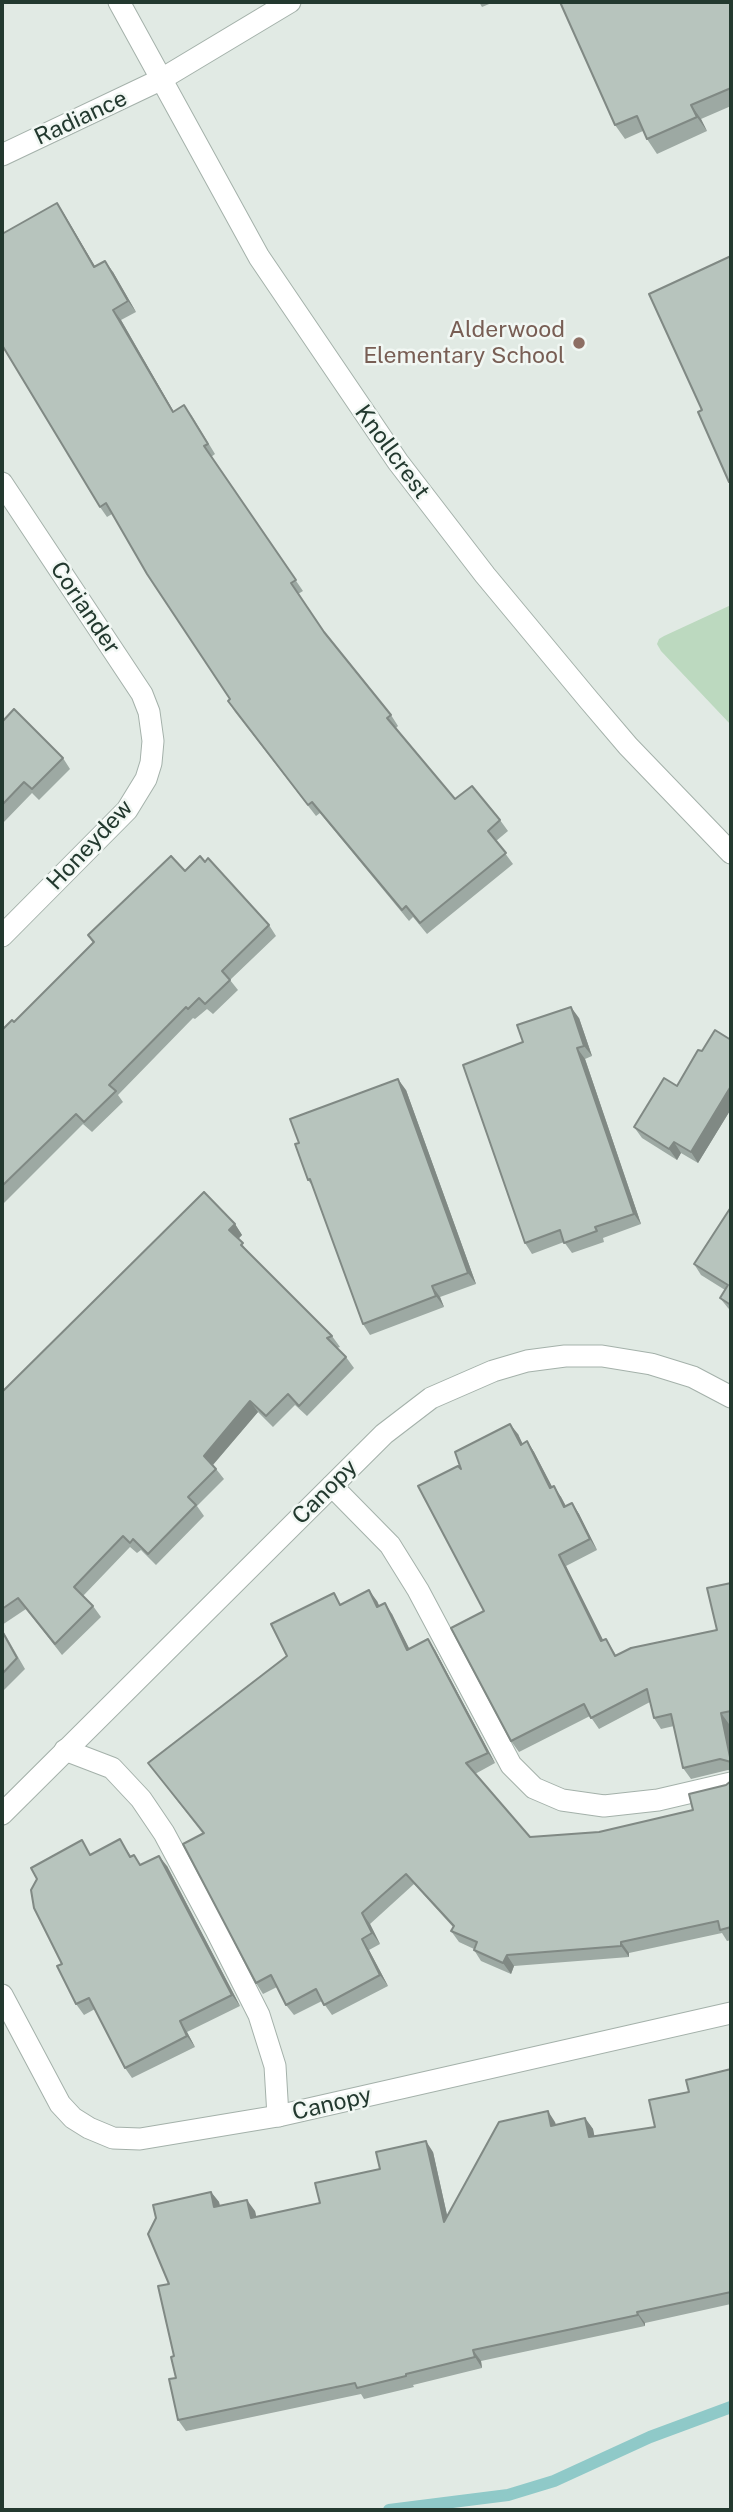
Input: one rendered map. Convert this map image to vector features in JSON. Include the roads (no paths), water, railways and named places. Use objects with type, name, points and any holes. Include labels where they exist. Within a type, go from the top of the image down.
[{"type":"street","name":"Knollcrest","points":[[119,2],[259,257],[398,462],[485,575],[628,746],[731,853]]},
{"type":"street","name":"Radiance","points":[[2,155],[160,80],[290,2]]},
{"type":"street","name":"Coriander","points":[[2,483],[142,694],[149,712],[153,740]]},
{"type":"street","name":"Honeydew","points":[[2,936],[127,810],[146,779],[153,740]]},
{"type":"street","name":"Canopy","points":[[2,1814],[384,1434],[431,1398],[493,1371],[527,1361],[565,1356],[626,1359],[673,1370],[731,1396]]},
{"type":"street","points":[[331,1486],[390,1545],[418,1590],[511,1765],[534,1788],[562,1800],[604,1806],[658,1800],[731,1783]]},
{"type":"street","points":[[65,1750],[112,1768],[141,1799],[164,1833],[259,2015],[275,2066],[278,2116]]},
{"type":"street","name":"Canopy","points":[[2,1995],[60,2104],[73,2118],[113,2138],[140,2139],[278,2116],[731,2013]]},
{"type":"waterway","points":[[389,2510],[508,2495],[554,2481],[650,2437],[731,2407]]},
{"type":"place","name":"Alderwood Elementary School","points":[[579,343]]}]
